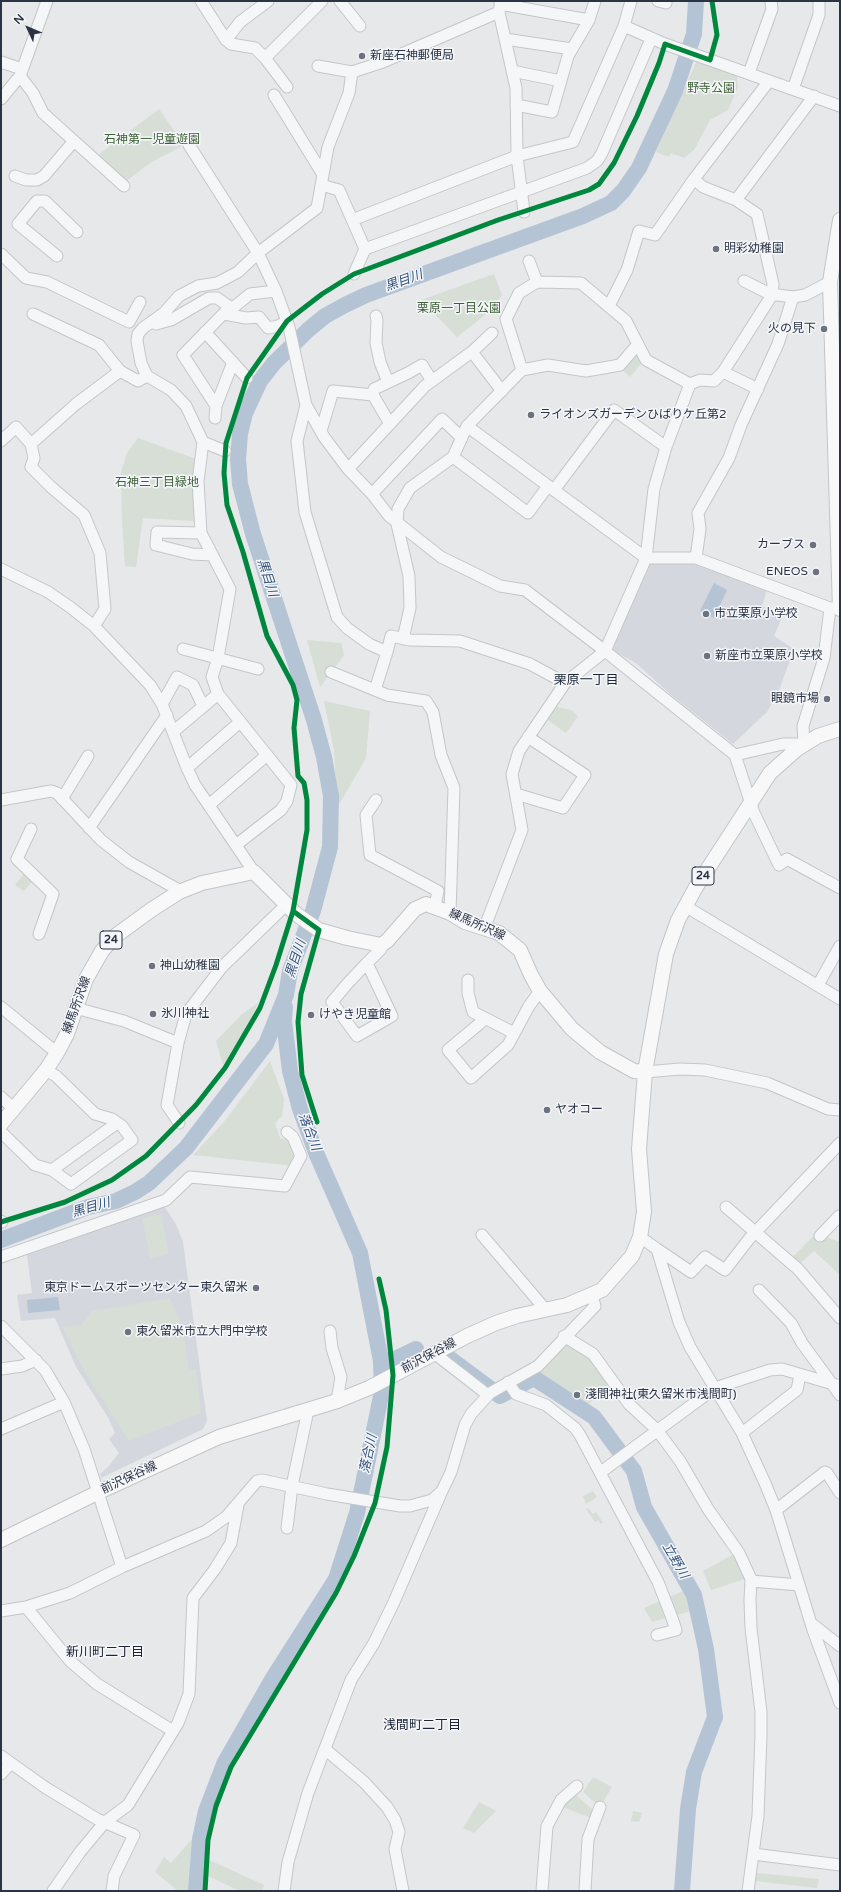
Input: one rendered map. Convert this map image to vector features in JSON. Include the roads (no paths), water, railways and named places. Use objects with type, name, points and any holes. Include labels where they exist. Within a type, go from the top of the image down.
[{"type":"main road","points":[[837,608],[839,549],[837,453],[830,282],[836,260],[840,220]]},
{"type":"main road","name":"24","points":[[645,1072],[666,954],[685,906],[770,773],[790,754],[804,744],[818,736],[840,729]]},
{"type":"main road","points":[[254,872],[291,910],[319,930],[381,945]]},
{"type":"main road","name":"練馬所沢線","points":[[1,1124],[46,1070],[57,1053],[67,1034],[86,979],[102,951],[114,937],[179,892],[202,883],[254,872]]},
{"type":"main road","name":"練馬所沢線","points":[[381,945],[387,941],[415,909],[426,904],[435,906],[465,922],[499,933],[520,950],[540,991],[572,1029],[600,1052],[634,1071],[645,1072]]},
{"type":"main road","name":"前沢保谷線","points":[[1,1540],[99,1492],[219,1437],[337,1401],[369,1388],[434,1353],[496,1323],[545,1310],[567,1306],[592,1296],[602,1290],[632,1256],[640,1238],[644,1212],[639,1149],[645,1072]]},
{"type":"street","points":[[1,99],[21,72],[47,1]]},
{"type":"street","points":[[226,40],[240,22],[268,1]]},
{"type":"street","points":[[265,58],[322,1]]},
{"type":"street","points":[[340,1],[360,26]]},
{"type":"street","points":[[516,105],[552,112],[568,56],[589,20],[595,1]]},
{"type":"street","points":[[352,220],[517,156],[573,142],[624,26],[631,1]]},
{"type":"street","points":[[749,74],[772,9],[771,1]]},
{"type":"street","points":[[793,89],[819,15],[819,1]]},
{"type":"street","points":[[206,3],[226,40],[230,44],[255,48],[265,58],[287,88]]},
{"type":"street","points":[[318,66],[352,72],[383,62],[500,6],[589,20]]},
{"type":"street","points":[[500,6],[505,39],[516,88],[517,156],[524,212]]},
{"type":"street","points":[[624,26],[651,39],[840,106]]},
{"type":"street","points":[[505,39],[572,49]]},
{"type":"street","points":[[354,274],[365,249],[588,168],[597,161],[602,153],[651,39]]},
{"type":"street","points":[[1,62],[21,72],[43,113],[124,186]]},
{"type":"street","points":[[512,71],[561,80]]},
{"type":"street","points":[[236,845],[280,810],[287,801],[292,785],[218,694],[212,677],[218,658],[230,589],[201,533],[198,481],[203,442],[186,406],[171,390],[147,376],[141,364],[137,341],[138,334],[164,313],[179,296],[198,286],[217,283],[238,272],[258,253],[317,208],[322,173],[328,147],[349,93],[352,72]]},
{"type":"street","points":[[609,306],[627,270],[639,231],[655,235],[694,179],[769,81]]},
{"type":"street","points":[[274,95],[322,173]]},
{"type":"street","points":[[736,200],[814,96]]},
{"type":"street","points":[[15,176],[26,180],[37,180],[44,176],[74,141]]},
{"type":"street","points":[[189,145],[258,253],[276,291],[288,324],[306,405],[324,437],[348,469],[372,494],[397,524],[441,557],[500,586],[525,590],[735,754],[754,813],[779,865],[787,859],[840,888]]},
{"type":"street","points":[[484,929],[522,830],[512,774],[519,751],[565,682],[605,651],[646,558],[654,489],[666,447],[690,384],[700,380],[714,381],[723,372],[772,294],[773,284],[757,214],[736,200],[703,187],[694,179]]},
{"type":"street","points":[[321,185],[338,190],[365,249]]},
{"type":"street","points":[[57,256],[18,224],[37,201],[45,201],[77,232]]},
{"type":"street","points":[[1,254],[26,278],[47,282],[129,322],[140,302]]},
{"type":"street","points":[[529,261],[537,282]]},
{"type":"street","points":[[744,281],[772,294],[793,298],[805,295],[830,282]]},
{"type":"street","points":[[522,370],[506,319],[518,293],[537,282],[581,283],[626,321],[646,360],[690,384]]},
{"type":"street","points":[[216,406],[183,355],[227,310],[234,307],[250,294],[276,291]]},
{"type":"street","points":[[152,322],[156,324],[171,320],[209,298],[217,298],[227,310],[238,317],[259,317],[268,328],[288,324]]},
{"type":"street","points":[[696,558],[700,529],[698,513],[729,458],[741,425],[778,344],[793,298]]},
{"type":"street","points":[[33,314],[99,345],[120,371],[138,381],[147,376]]},
{"type":"street","points":[[376,316],[376,343],[380,362],[388,382]]},
{"type":"street","points":[[205,332],[247,378]]},
{"type":"street","points":[[348,469],[432,381],[472,352],[492,333]]},
{"type":"street","points":[[403,639],[410,608],[409,576],[397,524],[398,509],[410,488],[453,457],[467,426],[522,370],[548,365],[586,371],[620,365],[638,344]]},
{"type":"street","points":[[472,352],[502,391]]},
{"type":"street","points":[[215,418],[216,406],[232,362]]},
{"type":"street","points":[[390,424],[373,395],[374,388],[422,365],[432,381]]},
{"type":"street","points":[[31,444],[76,404],[120,371]]},
{"type":"street","points":[[723,372],[758,389]]},
{"type":"street","points":[[321,431],[333,391],[373,395]]},
{"type":"street","points":[[306,405],[297,441],[305,512],[337,617],[347,628],[369,644],[387,652]]},
{"type":"street","points":[[453,457],[528,513],[551,488],[614,410],[666,447]]},
{"type":"street","points":[[372,494],[442,419],[462,438]]},
{"type":"street","points":[[467,426],[646,558],[696,558],[837,608],[824,658],[803,726],[804,744],[783,744],[735,754]]},
{"type":"street","points":[[1,441],[16,427],[31,444],[34,458],[31,467],[51,487],[84,515],[100,553],[104,609],[94,626]]},
{"type":"street","points":[[203,442],[225,451]]},
{"type":"street","points":[[201,533],[157,532],[156,545],[192,554],[212,555]]},
{"type":"street","points":[[1,569],[48,592],[94,626],[150,685],[162,704],[187,768],[209,805],[254,872]]},
{"type":"street","points":[[375,690],[391,636],[410,640],[460,641],[530,664],[565,682]]},
{"type":"street","points":[[183,650],[258,669]]},
{"type":"street","points":[[330,672],[387,695],[426,702],[432,712],[441,755],[454,788],[450,913]]},
{"type":"street","points":[[162,704],[177,677],[193,686],[203,706]]},
{"type":"street","points":[[173,732],[218,694]]},
{"type":"street","points":[[89,828],[167,716]]},
{"type":"street","points":[[187,768],[240,722]]},
{"type":"street","points":[[516,794],[563,808],[585,775],[528,737]]},
{"type":"street","points":[[209,805],[267,755]]},
{"type":"street","points":[[62,799],[88,756]]},
{"type":"street","points":[[1,800],[51,791],[57,793],[101,840],[129,862],[178,889],[179,892]]},
{"type":"street","points":[[376,800],[366,815],[370,855],[438,891],[435,906]]},
{"type":"street","points":[[31,829],[17,859],[53,894],[39,934]]},
{"type":"street","points":[[685,906],[840,999]]},
{"type":"street","points":[[178,1123],[167,1105],[178,1043],[186,1014],[222,967],[291,910]]},
{"type":"street","points":[[366,963],[392,1016],[357,1036],[332,1002],[366,963],[381,949],[381,945]]},
{"type":"street","points":[[818,985],[840,946]]},
{"type":"street","points":[[468,980],[468,993],[473,1012],[514,1033]]},
{"type":"street","points":[[485,1019],[448,1050],[470,1078],[508,1045],[529,1006],[540,991]]},
{"type":"street","points":[[1,1007],[57,1053]]},
{"type":"street","points":[[75,1008],[124,1021],[178,1043]]},
{"type":"street","points":[[645,1072],[680,1069],[705,1070],[768,1083],[828,1109],[840,1110]]},
{"type":"street","points":[[1,1132],[35,1165],[52,1170],[71,1184],[132,1140],[122,1126],[112,1119],[96,1114],[56,1076],[46,1070]]},
{"type":"street","points":[[1,1097],[14,1109]]},
{"type":"street","points":[[52,1170],[117,1123]]},
{"type":"street","points":[[1,1257],[166,1200],[190,1177],[285,1186],[301,1156],[293,1137],[287,1132]]},
{"type":"street","points":[[640,1238],[691,1272],[705,1257],[725,1270],[756,1231],[840,1143]]},
{"type":"street","points":[[726,1206],[798,1269],[840,1318]]},
{"type":"street","points":[[820,1236],[839,1216],[840,1218]]},
{"type":"street","points":[[482,1235],[545,1310]]},
{"type":"street","points":[[657,1250],[682,1328],[690,1347],[742,1433],[776,1510],[811,1622],[840,1703]]},
{"type":"street","points":[[759,1290],[791,1323],[802,1343],[836,1385],[840,1396]]},
{"type":"street","points":[[284,1891],[288,1862],[306,1800],[351,1680],[374,1643],[394,1602],[451,1472],[465,1425],[471,1414],[489,1394],[509,1387],[538,1366],[564,1336],[595,1306],[592,1296]]},
{"type":"street","points":[[1,1326],[36,1360],[49,1376],[64,1402],[84,1449],[122,1567]]},
{"type":"street","points":[[330,1331],[332,1348],[341,1377],[337,1401]]},
{"type":"street","points":[[564,1336],[593,1354],[629,1404],[657,1430],[680,1461],[708,1509],[739,1553],[751,1581],[751,1628],[761,1712],[758,1816],[748,1891]]},
{"type":"street","points":[[434,1353],[489,1394]]},
{"type":"street","points":[[1,1369],[22,1366],[36,1360]]},
{"type":"street","points":[[601,1472],[624,1457],[657,1430],[715,1388],[770,1370],[782,1369],[836,1385]]},
{"type":"street","points":[[742,1433],[797,1390],[800,1375]]},
{"type":"street","points":[[509,1387],[546,1406],[575,1428],[601,1472],[658,1582],[676,1630],[657,1635]]},
{"type":"street","points":[[1,1429],[64,1402]]},
{"type":"street","points":[[287,1528],[292,1486],[308,1410]]},
{"type":"street","points":[[776,1510],[825,1472],[840,1493]]},
{"type":"street","points":[[1,1611],[26,1607],[70,1593],[122,1567],[206,1531],[226,1517],[238,1505],[258,1480],[375,1503],[410,1506],[432,1500],[442,1491]]},
{"type":"street","points":[[57,1890],[80,1852],[105,1822],[128,1805],[178,1723],[190,1694],[193,1598],[215,1569],[231,1542],[238,1505]]},
{"type":"street","points":[[751,1581],[799,1585]]},
{"type":"street","points":[[26,1607],[70,1661],[97,1684],[173,1731]]},
{"type":"street","points":[[811,1622],[840,1646]]},
{"type":"street","points":[[325,1749],[364,1782],[387,1807],[395,1820],[399,1832],[395,1849],[403,1891]]},
{"type":"street","points":[[1,1756],[46,1788],[97,1819],[134,1835],[114,1876],[112,1891]]},
{"type":"street","points":[[1,1774],[10,1763]]},
{"type":"street","points":[[542,1891],[547,1826],[561,1800],[577,1786]]},
{"type":"street","points":[[585,1891],[588,1839],[600,1807]]},
{"type":"street","points":[[753,1854],[840,1865]]},
{"type":"water","points":[[714,583],[727,590],[714,618],[700,611]]},
{"type":"water","points":[[58,1297],[60,1310],[28,1313],[27,1300]]},
{"type":"waterway","name":"黒目川","points":[[1,1240],[88,1207],[116,1201],[135,1192],[149,1183],[186,1148],[266,1044],[286,995],[290,971],[313,911],[330,847],[331,796],[324,757],[314,720],[253,534],[240,484],[238,459],[240,434],[245,413],[260,381],[274,363],[308,330],[325,316],[345,305],[366,295],[583,216],[611,203],[623,191],[639,168],[675,91],[694,34],[696,1]]},
{"type":"waterway","name":"落合川","points":[[196,1891],[200,1839],[206,1811],[224,1764],[273,1678],[336,1579],[357,1513],[382,1391],[381,1361],[360,1253],[317,1155],[300,1109],[290,1071],[284,1021],[285,1007]]},
{"type":"waterway","name":"立野川","points":[[381,1361],[393,1360],[416,1349]]},
{"type":"waterway","name":"立野川","points":[[449,1358],[500,1396],[534,1378],[594,1417],[634,1471],[644,1507],[694,1595],[706,1649],[715,1717],[694,1772],[688,1809],[682,1891]]},
{"type":"place","name":"新座石神郵便局","points":[[362,56]]},
{"type":"place","name":"明彩幼稚園","points":[[716,249]]},
{"type":"place","name":"火の見下","points":[[824,329]]},
{"type":"place","name":"ライオンズガーデンひばりケ丘第2","points":[[531,415]]},
{"type":"place","name":"カーブス","points":[[813,545]]},
{"type":"place","name":"ENEOS","points":[[816,572]]},
{"type":"place","name":"市立栗原小学校","points":[[706,614]]},
{"type":"place","name":"新座市立栗原小学校","points":[[707,656]]},
{"type":"place","name":"眼鏡市場","points":[[827,699]]},
{"type":"place","name":"神山幼稚園","points":[[152,966]]},
{"type":"place","name":"氷川神社","points":[[153,1014]]},
{"type":"place","name":"けやき児童館","points":[[311,1015]]},
{"type":"place","name":"ヤオコー","points":[[547,1110]]},
{"type":"place","name":"東京ドームスポーツセンター東久留米","points":[[256,1288]]},
{"type":"place","name":"東久留米市立大門中学校","points":[[128,1332]]},
{"type":"place","name":"淺間神社(東久留米市浅間町)","points":[[577,1395]]},
{"type":"district","name":"栗原一丁目","points":[[586,681]]},
{"type":"district","name":"新川町二丁目","points":[[105,1653]]},
{"type":"district","name":"浅間町二丁目","points":[[422,1726]]},
{"type":"park label","name":"野寺公園","points":[[711,89]]},
{"type":"park label","name":"石神第一児童遊園","points":[[152,140]]},
{"type":"park label","name":"栗原一丁目公園","points":[[459,309]]},
{"type":"park label","name":"石神三丁目緑地","points":[[157,483]]}]
